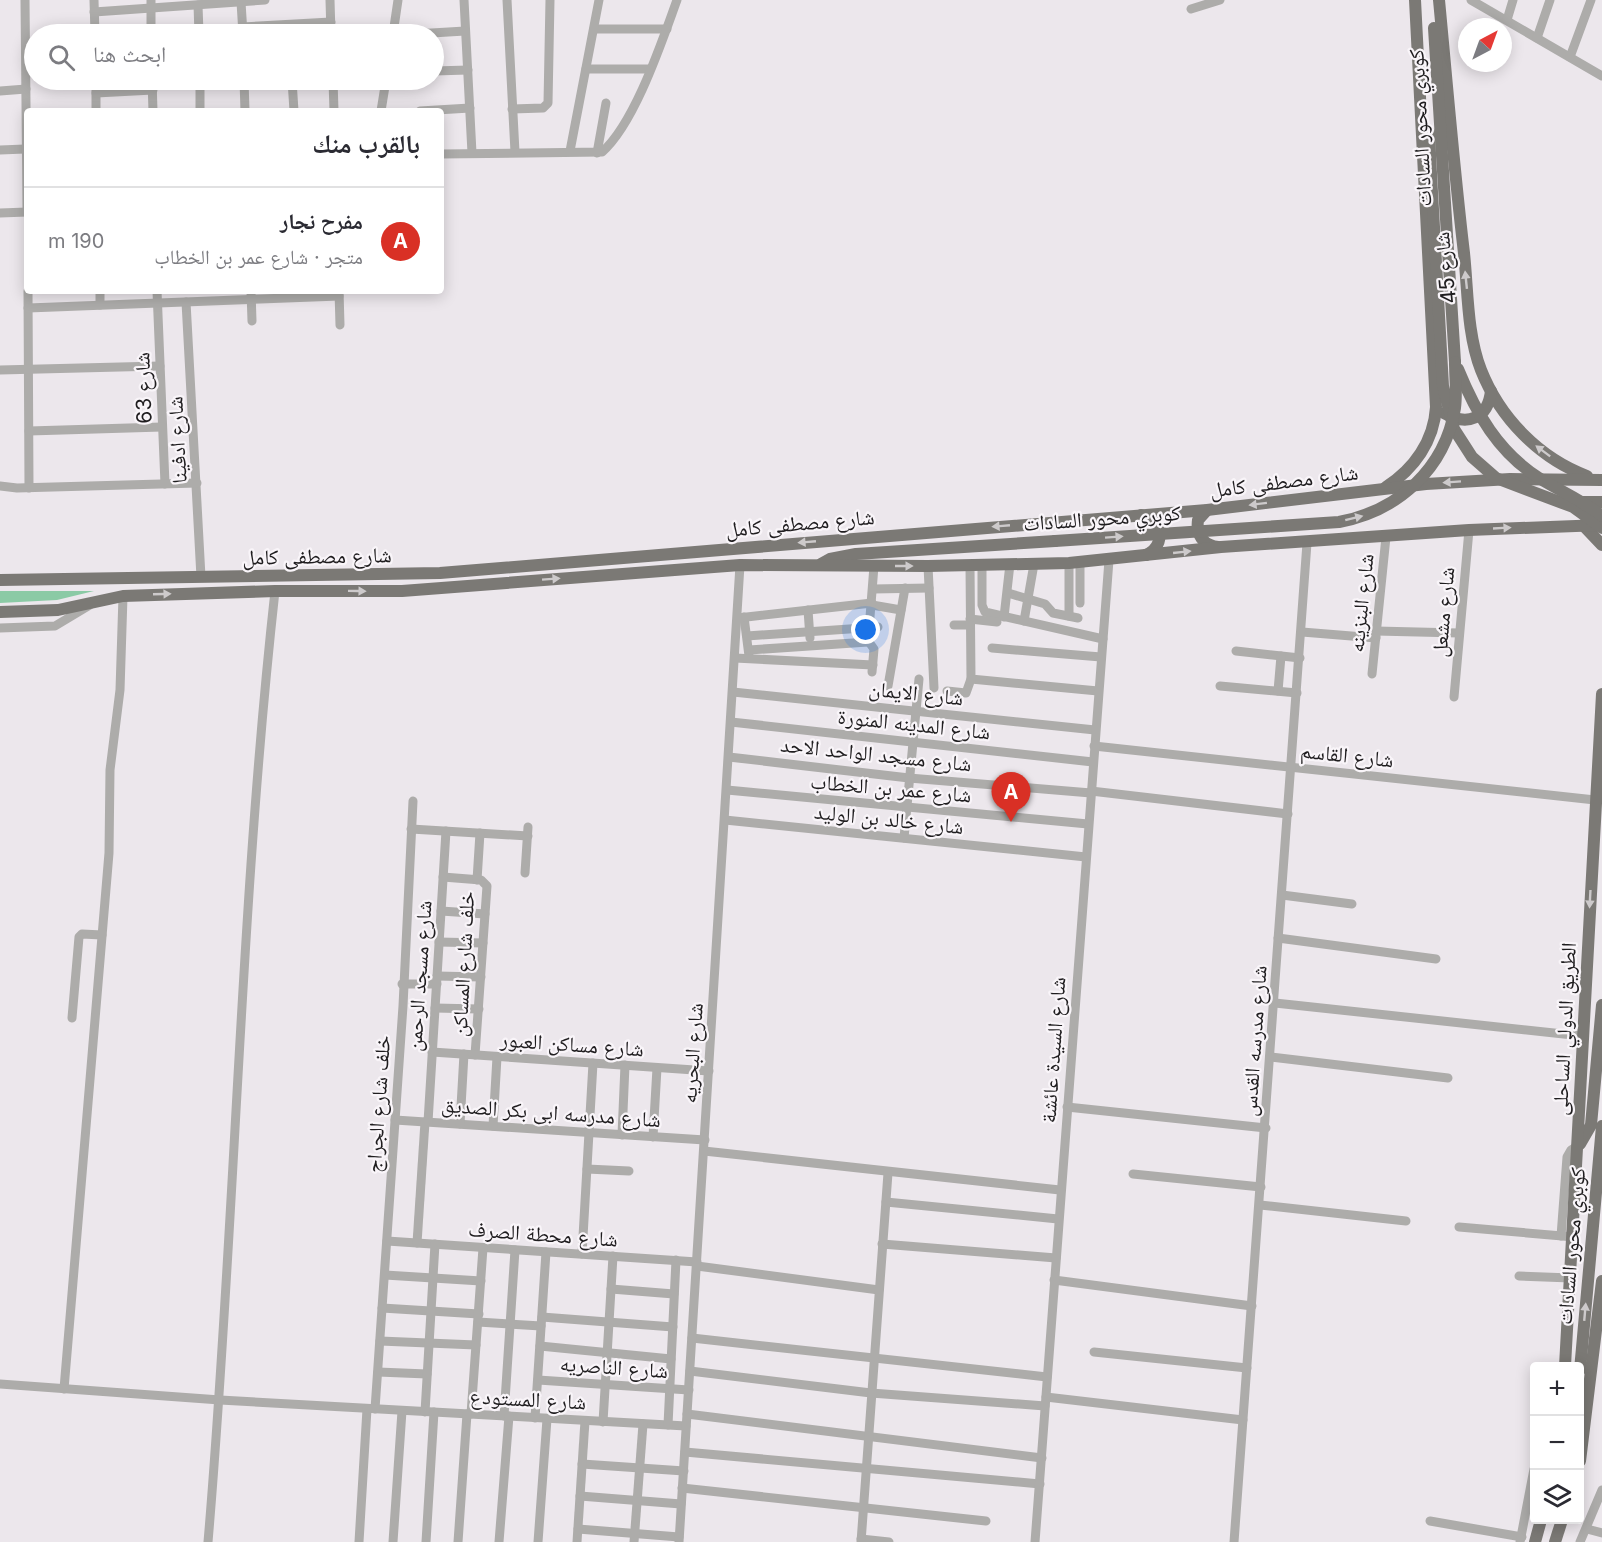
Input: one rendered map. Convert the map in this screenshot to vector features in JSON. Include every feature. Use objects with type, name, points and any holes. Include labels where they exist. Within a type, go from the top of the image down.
[{"type":"main road","name":"شارع 45","points":[[1384,489],[1418,458],[1433,427],[1436,407],[1422,175],[1415,0]]},
{"type":"main road","name":"كوبري محور السادات","points":[[1431,0],[1443,386],[1454,429],[1472,457],[1496,478],[1562,502],[1602,526]]},
{"type":"main road","name":"شارع 45","points":[[1439,0],[1473,344],[1491,391],[1509,417],[1536,446],[1570,468],[1598,479]]},
{"type":"main road","name":"كوبري محور السادات","points":[[817,566],[830,559],[856,554],[1339,522],[1379,510],[1417,483],[1437,454],[1455,408],[1455,362],[1436,174],[1428,125],[1420,106]]},
{"type":"main road","name":"كوبري محور السادات","points":[[1455,362],[1479,415],[1504,449],[1529,471],[1602,516]]},
{"type":"main road","points":[[1436,407],[1459,420],[1473,420],[1488,408],[1491,391]]},
{"type":"main road","name":"شارع مصطفى كامل","points":[[0,580],[440,573],[1208,510],[1384,489],[1499,479],[1598,479]]},
{"type":"main road","name":"كوبري محور السادات","points":[[1562,502],[1602,502]]},
{"type":"main road","points":[[1208,510],[1198,520],[1198,534],[1208,545],[1221,547]]},
{"type":"main road","points":[[1140,515],[1152,519],[1159,530],[1156,548],[1146,555]]},
{"type":"main road","points":[[1583,525],[1602,545]]},
{"type":"main road","name":"شارع مصطفى كامل","points":[[0,612],[58,610],[123,596],[275,591],[402,591],[740,565],[976,566],[1074,563],[1221,547],[1307,543],[1469,530],[1602,526]]},
{"type":"main road","name":"الطريق الدولي الساحلى","points":[[1565,1362],[1571,1278],[1567,1237],[1579,1145],[1582,1036],[1602,694]]},
{"type":"main road","name":"كوبري محور السادات","points":[[1579,1145],[1591,1125],[1602,1005]]},
{"type":"main road","name":"كوبري محور السادات","points":[[1581,1362],[1602,1126]]},
{"type":"main road","points":[[1584,1422],[1600,1332],[1602,1281]]},
{"type":"main road","points":[[1535,1542],[1540,1524]]},
{"type":"main road","points":[[1555,1542],[1561,1524]]},
{"type":"street","points":[[26,0],[26,24]]},
{"type":"street","points":[[94,0],[95,24]]},
{"type":"street","points":[[94,12],[151,4],[198,5],[265,0]]},
{"type":"street","points":[[320,24],[331,22],[330,0]]},
{"type":"street","points":[[394,24],[398,0]]},
{"type":"street","points":[[464,0],[472,153]]},
{"type":"street","points":[[507,0],[515,152]]},
{"type":"street","points":[[513,109],[543,108],[548,103],[550,0]]},
{"type":"street","points":[[570,151],[599,0]]},
{"type":"street","points":[[444,154],[570,151],[597,153],[604,150],[617,133],[650,69],[677,0]]},
{"type":"street","points":[[1191,9],[1220,0]]},
{"type":"street","points":[[1473,0],[1504,18]]},
{"type":"street","points":[[1508,18],[1513,0]]},
{"type":"street","points":[[1537,38],[1550,0]]},
{"type":"street","points":[[1570,57],[1591,0]]},
{"type":"street","points":[[242,2],[242,24]]},
{"type":"street","points":[[151,4],[152,24]]},
{"type":"street","points":[[198,5],[199,24]]},
{"type":"street","points":[[1512,23],[1570,57],[1601,72]]},
{"type":"street","points":[[594,29],[667,29]]},
{"type":"street","points":[[444,32],[465,30]]},
{"type":"street","points":[[586,69],[650,69]]},
{"type":"street","points":[[444,71],[468,70]]},
{"type":"street","points":[[0,91],[24,89]]},
{"type":"street","points":[[26,90],[26,108]]},
{"type":"street","points":[[96,108],[96,93],[153,90],[153,108]]},
{"type":"street","points":[[200,90],[200,108]]},
{"type":"street","points":[[244,90],[245,108]]},
{"type":"street","points":[[293,90],[294,108]]},
{"type":"street","points":[[333,90],[334,108]]},
{"type":"street","points":[[381,108],[384,90]]},
{"type":"street","points":[[597,153],[606,103]]},
{"type":"street","points":[[444,110],[470,108]]},
{"type":"street","points":[[0,150],[24,149]]},
{"type":"street","points":[[0,213],[24,212]]},
{"type":"street","points":[[28,294],[29,488]]},
{"type":"street","points":[[100,294],[100,305]]},
{"type":"street","name":"شارع 63","points":[[157,294],[165,484]]},
{"type":"street","points":[[28,308],[186,302],[207,296],[295,294]]},
{"type":"street","points":[[339,294],[340,325]]},
{"type":"street","points":[[251,295],[252,321]]},
{"type":"street","name":"شارع ادفينا","points":[[186,302],[201,577]]},
{"type":"street","points":[[0,370],[160,366]]},
{"type":"street","points":[[29,431],[162,427]]},
{"type":"street","points":[[0,486],[29,488],[197,483]]},
{"type":"street","name":"شارع مشعل","points":[[1454,697],[1469,530]]},
{"type":"street","name":"شارع البنزينه","points":[[1372,674],[1386,537]]},
{"type":"street","name":"شارع مدرسه القدس","points":[[1234,1542],[1262,1187],[1307,543]]},
{"type":"street","name":"شارع السيدة عائشة","points":[[1035,1542],[1109,560]]},
{"type":"street","points":[[1074,563],[1080,603]]},
{"type":"street","points":[[1056,629],[1069,616],[1074,563]]},
{"type":"street","points":[[1001,619],[1008,593],[1010,564]]},
{"type":"street","points":[[1024,621],[1034,564]]},
{"type":"street","name":"شارع البحريه","points":[[679,1540],[735,658],[741,617],[740,565]]},
{"type":"street","points":[[869,642],[874,627],[872,604],[874,566]]},
{"type":"street","points":[[928,566],[934,688]]},
{"type":"street","points":[[976,566],[982,608],[1001,619]]},
{"type":"street","points":[[947,691],[968,692],[973,680],[970,622],[976,566]]},
{"type":"street","points":[[888,686],[905,588]]},
{"type":"street","points":[[873,589],[929,588]]},
{"type":"street","points":[[208,1542],[220,1400],[262,714],[275,591]]},
{"type":"street","points":[[1008,593],[1045,604],[1051,612],[1069,616]]},
{"type":"street","points":[[64,1389],[109,853],[110,770],[122,646],[123,596]]},
{"type":"street","points":[[0,628],[55,626],[95,602]]},
{"type":"street","points":[[749,654],[747,636],[741,617],[872,604],[900,609]]},
{"type":"street","points":[[808,610],[811,646]]},
{"type":"street","points":[[954,625],[1001,619],[1024,621],[1103,639]]},
{"type":"street","points":[[747,636],[874,627]]},
{"type":"street","points":[[1302,632],[1376,635],[1459,633]]},
{"type":"street","points":[[735,658],[811,646],[869,642]]},
{"type":"street","points":[[749,654],[872,669],[874,649],[869,642]]},
{"type":"street","points":[[992,648],[1101,657]]},
{"type":"street","points":[[1236,651],[1300,658]]},
{"type":"street","points":[[1278,691],[1281,656]]},
{"type":"street","points":[[904,838],[919,679]]},
{"type":"street","points":[[973,680],[1098,691]]},
{"type":"street","points":[[1220,686],[1297,693]]},
{"type":"street","name":"شارع الايمان","points":[[733,692],[1095,730]]},
{"type":"street","name":"شارع المدينه المنورة","points":[[731,722],[1093,762]]},
{"type":"street","name":"شارع القاسم","points":[[1094,747],[1595,800]]},
{"type":"street","name":"شارع مسجد الواحد الاحد","points":[[729,756],[909,778],[1091,792],[1288,814]]},
{"type":"street","name":"شارع عمر بن الخطاب","points":[[727,790],[907,809],[1088,824]]},
{"type":"street","name":"خلف شارع الجراج","points":[[359,1542],[371,1409],[378,1372],[413,801]]},
{"type":"street","name":"شارع خالد بن الوليد","points":[[725,820],[1086,857]]},
{"type":"street","points":[[411,829],[480,833],[528,832],[525,873]]},
{"type":"street","name":"شارع مسجد الرحمن","points":[[417,1243],[446,831]]},
{"type":"street","points":[[477,880],[480,833]]},
{"type":"street","name":"خلف شارع المساكن","points":[[443,877],[483,880],[487,886],[476,1055]]},
{"type":"street","points":[[1282,895],[1352,904]]},
{"type":"street","points":[[441,911],[485,914]]},
{"type":"street","points":[[72,1018],[79,937],[82,934],[102,935]]},
{"type":"street","points":[[1278,938],[1436,959]]},
{"type":"street","points":[[439,942],[483,943]]},
{"type":"street","points":[[402,984],[481,977]]},
{"type":"street","points":[[1275,1003],[1582,1036]]},
{"type":"street","points":[[435,1008],[479,1009]]},
{"type":"street","name":"شارع مساكن العبور","points":[[432,1052],[709,1071]]},
{"type":"street","points":[[460,1124],[464,1054]]},
{"type":"street","points":[[493,1126],[497,1057]]},
{"type":"street","points":[[1271,1057],[1448,1078]]},
{"type":"street","points":[[582,1254],[593,1063]]},
{"type":"street","points":[[622,1135],[624,1065]]},
{"type":"street","points":[[653,1137],[657,1068]]},
{"type":"street","points":[[1066,1107],[1266,1128]]},
{"type":"street","name":"شارع مدرسه ابى بكر الصديق","points":[[395,1120],[705,1140]]},
{"type":"street","points":[[704,1151],[888,1173],[1060,1190]]},
{"type":"street","points":[[587,1169],[629,1172]]},
{"type":"street","points":[[888,1173],[861,1541],[889,1542]]},
{"type":"street","points":[[1133,1174],[1262,1187]]},
{"type":"street","points":[[886,1202],[1058,1219]]},
{"type":"street","points":[[1260,1205],[1406,1221]]},
{"type":"street","points":[[1459,1227],[1567,1237]]},
{"type":"street","name":"شارع محطة الصرف","points":[[387,1241],[676,1260],[879,1290]]},
{"type":"street","points":[[426,1542],[429,1412],[427,1374],[435,1244]]},
{"type":"street","points":[[882,1244],[1056,1258]]},
{"type":"street","points":[[458,1542],[483,1248]]},
{"type":"street","points":[[499,1542],[516,1250]]},
{"type":"street","points":[[535,1418],[546,1252]]},
{"type":"street","points":[[603,1422],[613,1256]]},
{"type":"street","points":[[668,1425],[676,1260]]},
{"type":"street","points":[[385,1275],[481,1281]]},
{"type":"street","points":[[1519,1276],[1571,1278]]},
{"type":"street","points":[[1054,1280],[1252,1306]]},
{"type":"street","points":[[611,1289],[674,1294]]},
{"type":"street","points":[[382,1308],[431,1311],[510,1324],[542,1321],[609,1322],[673,1327]]},
{"type":"street","points":[[692,1338],[1047,1377]]},
{"type":"street","points":[[380,1341],[476,1345]]},
{"type":"street","points":[[540,1346],[671,1359]]},
{"type":"street","points":[[1094,1352],[1247,1368]]},
{"type":"street","points":[[690,1371],[871,1393],[1045,1402],[1243,1420]]},
{"type":"street","points":[[378,1372],[427,1374]]},
{"type":"street","name":"شارع الناصريه","points":[[538,1380],[689,1390]]},
{"type":"street","name":"شارع المستودع","points":[[0,1384],[220,1400],[686,1426]]},
{"type":"street","points":[[393,1542],[402,1411]]},
{"type":"street","points":[[687,1414],[868,1434],[1041,1458]]},
{"type":"street","points":[[538,1542],[547,1419]]},
{"type":"street","points":[[577,1542],[585,1421]]},
{"type":"street","points":[[634,1538],[643,1424]]},
{"type":"street","points":[[685,1452],[1040,1484]]},
{"type":"street","points":[[582,1464],[684,1471]]},
{"type":"street","points":[[1430,1521],[1521,1540],[1534,1470]]},
{"type":"street","points":[[682,1488],[986,1521]]},
{"type":"street","points":[[1580,1542],[1587,1529],[1597,1518],[1602,1490]]},
{"type":"street","points":[[580,1497],[681,1504]]},
{"type":"street","points":[[578,1529],[634,1538],[679,1540]]},
{"type":"street","points":[[1587,1529],[1602,1533]]},
{"type":"green space","points":[[0,591],[94,591],[57,600],[0,603]]},
{"type":"place","name":"مفرح نجار","points":[[1011,822]]}]
